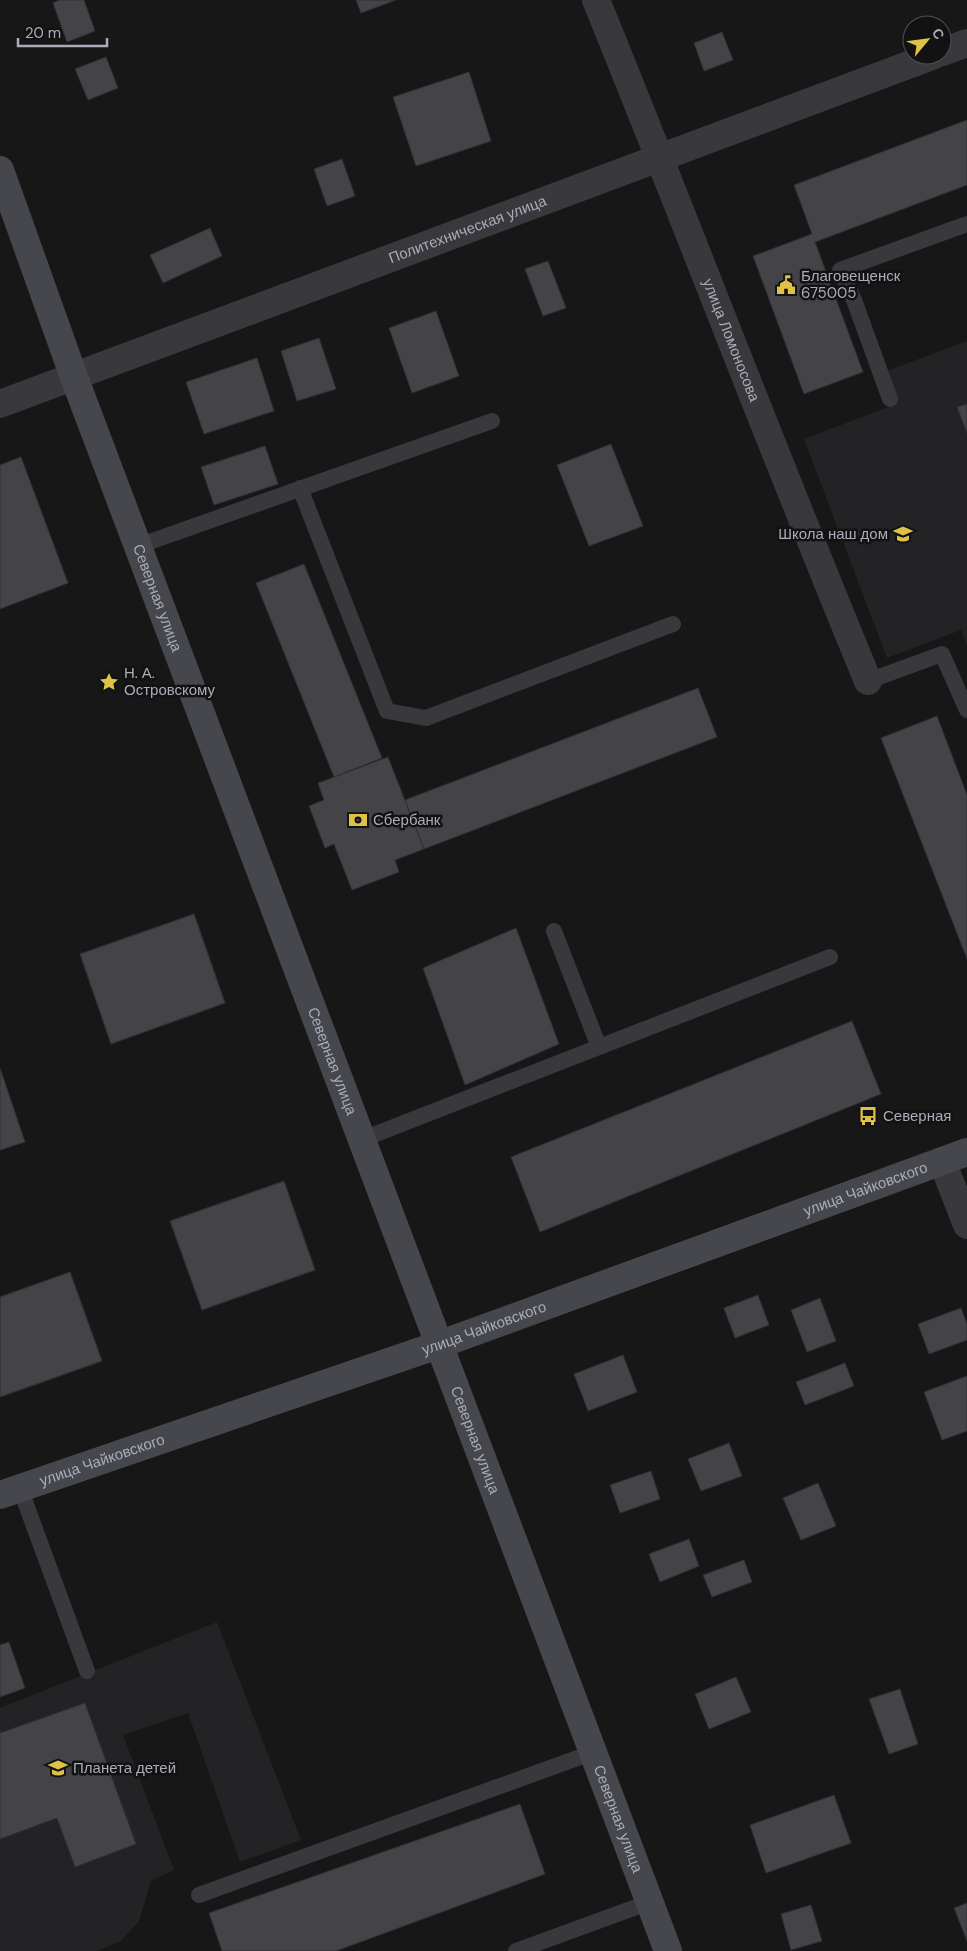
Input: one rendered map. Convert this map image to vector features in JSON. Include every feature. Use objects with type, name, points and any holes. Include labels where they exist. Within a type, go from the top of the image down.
[{"type":"main road","name":"Северная улица","points":[[0,170],[74,377],[441,1344],[668,1951]]},
{"type":"main road","name":"улица Чайковского","points":[[10,1491],[441,1344],[955,1156]]},
{"type":"street","name":"улица Ломоносова","points":[[596,0],[661,159],[792,498],[868,681]]},
{"type":"street","points":[[952,48],[967,43]]},
{"type":"street","name":"Политехническая улица","points":[[0,404],[661,159],[909,65]]},
{"type":"street","points":[[955,1156],[967,1225]]},
{"type":"lane","points":[[890,400],[854,300],[840,270],[967,224]]},
{"type":"lane","points":[[138,546],[492,421]]},
{"type":"lane","points":[[300,488],[387,711],[426,718],[673,624]]},
{"type":"lane","points":[[868,681],[942,654],[967,710]]},
{"type":"lane","points":[[554,931],[599,1047]]},
{"type":"lane","points":[[363,1139],[830,957]]},
{"type":"lane","points":[[10,1491],[87,1671]]},
{"type":"lane","points":[[198,1895],[594,1752]]},
{"type":"lane","points":[[516,1951],[650,1902]]},
{"type":"shaded area","name":"Школа наш дом","points":[[967,341],[967,646],[961,630],[887,658],[804,439],[896,404],[884,372]]},
{"type":"shaded area","points":[[217,1622],[301,1840],[240,1862],[188,1713],[123,1735],[174,1870],[151,1881],[139,1921],[121,1941],[96,1951],[0,1951],[0,1708]]},
{"type":"building","points":[[59,0],[84,0],[95,31],[67,42],[53,3]]},
{"type":"building","points":[[356,0],[396,0],[361,13]]},
{"type":"building","points":[[722,32],[733,60],[704,71],[694,43]]},
{"type":"building","points":[[106,57],[118,88],[88,100],[75,69]]},
{"type":"building","points":[[469,72],[491,141],[416,166],[393,97]]},
{"type":"building","points":[[967,120],[967,185],[815,242],[863,372],[804,394],[753,256],[812,234],[794,185]]},
{"type":"building","points":[[342,159],[355,196],[327,206],[314,169]]},
{"type":"building","points":[[210,228],[222,256],[163,283],[150,255]]},
{"type":"building","points":[[548,261],[566,308],[543,316],[525,269]]},
{"type":"building","points":[[436,311],[459,376],[412,393],[389,328]]},
{"type":"building","points":[[319,338],[336,389],[297,401],[281,351]]},
{"type":"building","points":[[257,358],[274,411],[204,434],[186,382]]},
{"type":"building","points":[[967,404],[967,433],[957,407]]},
{"type":"building","points":[[611,444],[643,526],[589,546],[557,465]]},
{"type":"building","points":[[265,446],[278,484],[214,505],[201,467]]},
{"type":"building","points":[[21,457],[68,583],[0,609],[0,465]]},
{"type":"building","points":[[304,564],[382,758],[334,777],[256,583]]},
{"type":"building","points":[[698,688],[717,737],[424,849],[405,800]]},
{"type":"building","points":[[937,716],[967,795],[967,959],[881,738]]},
{"type":"building","points":[[388,757],[424,849],[395,860],[399,872],[352,890],[334,844],[325,848],[309,806],[324,800],[318,783]]},
{"type":"building","points":[[194,914],[225,1003],[111,1044],[80,954]]},
{"type":"building","points":[[194,914],[225,1003],[111,1044],[80,954]]},
{"type":"building","points":[[516,928],[559,1044],[465,1085],[423,968]]},
{"type":"building","points":[[852,1021],[881,1094],[540,1232],[511,1157]]},
{"type":"building","points":[[0,1068],[25,1142],[0,1150]]},
{"type":"building","points":[[284,1181],[315,1270],[202,1310],[170,1221]]},
{"type":"building","points":[[284,1181],[315,1270],[202,1310],[170,1221]]},
{"type":"building","points":[[70,1272],[102,1361],[0,1397],[0,1297]]},
{"type":"building","points":[[70,1272],[102,1361],[0,1397],[0,1297]]},
{"type":"building","points":[[758,1295],[769,1325],[735,1338],[724,1308]]},
{"type":"building","points":[[820,1298],[836,1341],[807,1352],[791,1310]]},
{"type":"building","points":[[961,1308],[967,1324],[967,1340],[929,1354],[918,1324]]},
{"type":"building","points":[[623,1355],[637,1392],[588,1411],[574,1374]]},
{"type":"building","points":[[845,1363],[854,1386],[805,1405],[796,1382]]},
{"type":"building","points":[[967,1376],[967,1431],[942,1440],[924,1392]]},
{"type":"building","points":[[729,1443],[742,1476],[701,1491],[688,1459]]},
{"type":"building","points":[[651,1471],[660,1499],[620,1513],[610,1485]]},
{"type":"building","points":[[818,1483],[836,1526],[801,1540],[783,1498]]},
{"type":"building","points":[[689,1539],[699,1566],[660,1582],[649,1554]]},
{"type":"building","points":[[744,1560],[752,1582],[712,1597],[703,1575]]},
{"type":"building","points":[[9,1642],[25,1688],[0,1697],[0,1645]]},
{"type":"building","points":[[736,1677],[751,1712],[709,1729],[695,1694]]},
{"type":"building","points":[[900,1689],[918,1744],[889,1754],[869,1699]]},
{"type":"building","points":[[85,1703],[136,1844],[75,1867],[57,1818],[0,1839],[0,1733]]},
{"type":"building","points":[[834,1795],[851,1843],[766,1873],[750,1825]]},
{"type":"building","points":[[520,1804],[545,1874],[336,1951],[222,1951],[209,1913]]},
{"type":"building","points":[[967,1903],[967,1941],[954,1908]]},
{"type":"building","points":[[811,1905],[822,1941],[791,1950],[781,1914]]},
{"type":"place","name":"Благовещенск 675005","points":[[786,285]]},
{"type":"place","name":"Школа наш дом","points":[[903,534]]},
{"type":"place","name":"Н. А. Островскому","points":[[109,682]]},
{"type":"place","name":"Сбербанк","points":[[358,820]]},
{"type":"place","name":"Северная","points":[[868,1116]]},
{"type":"place","name":"Планета детей","points":[[58,1768]]}]
